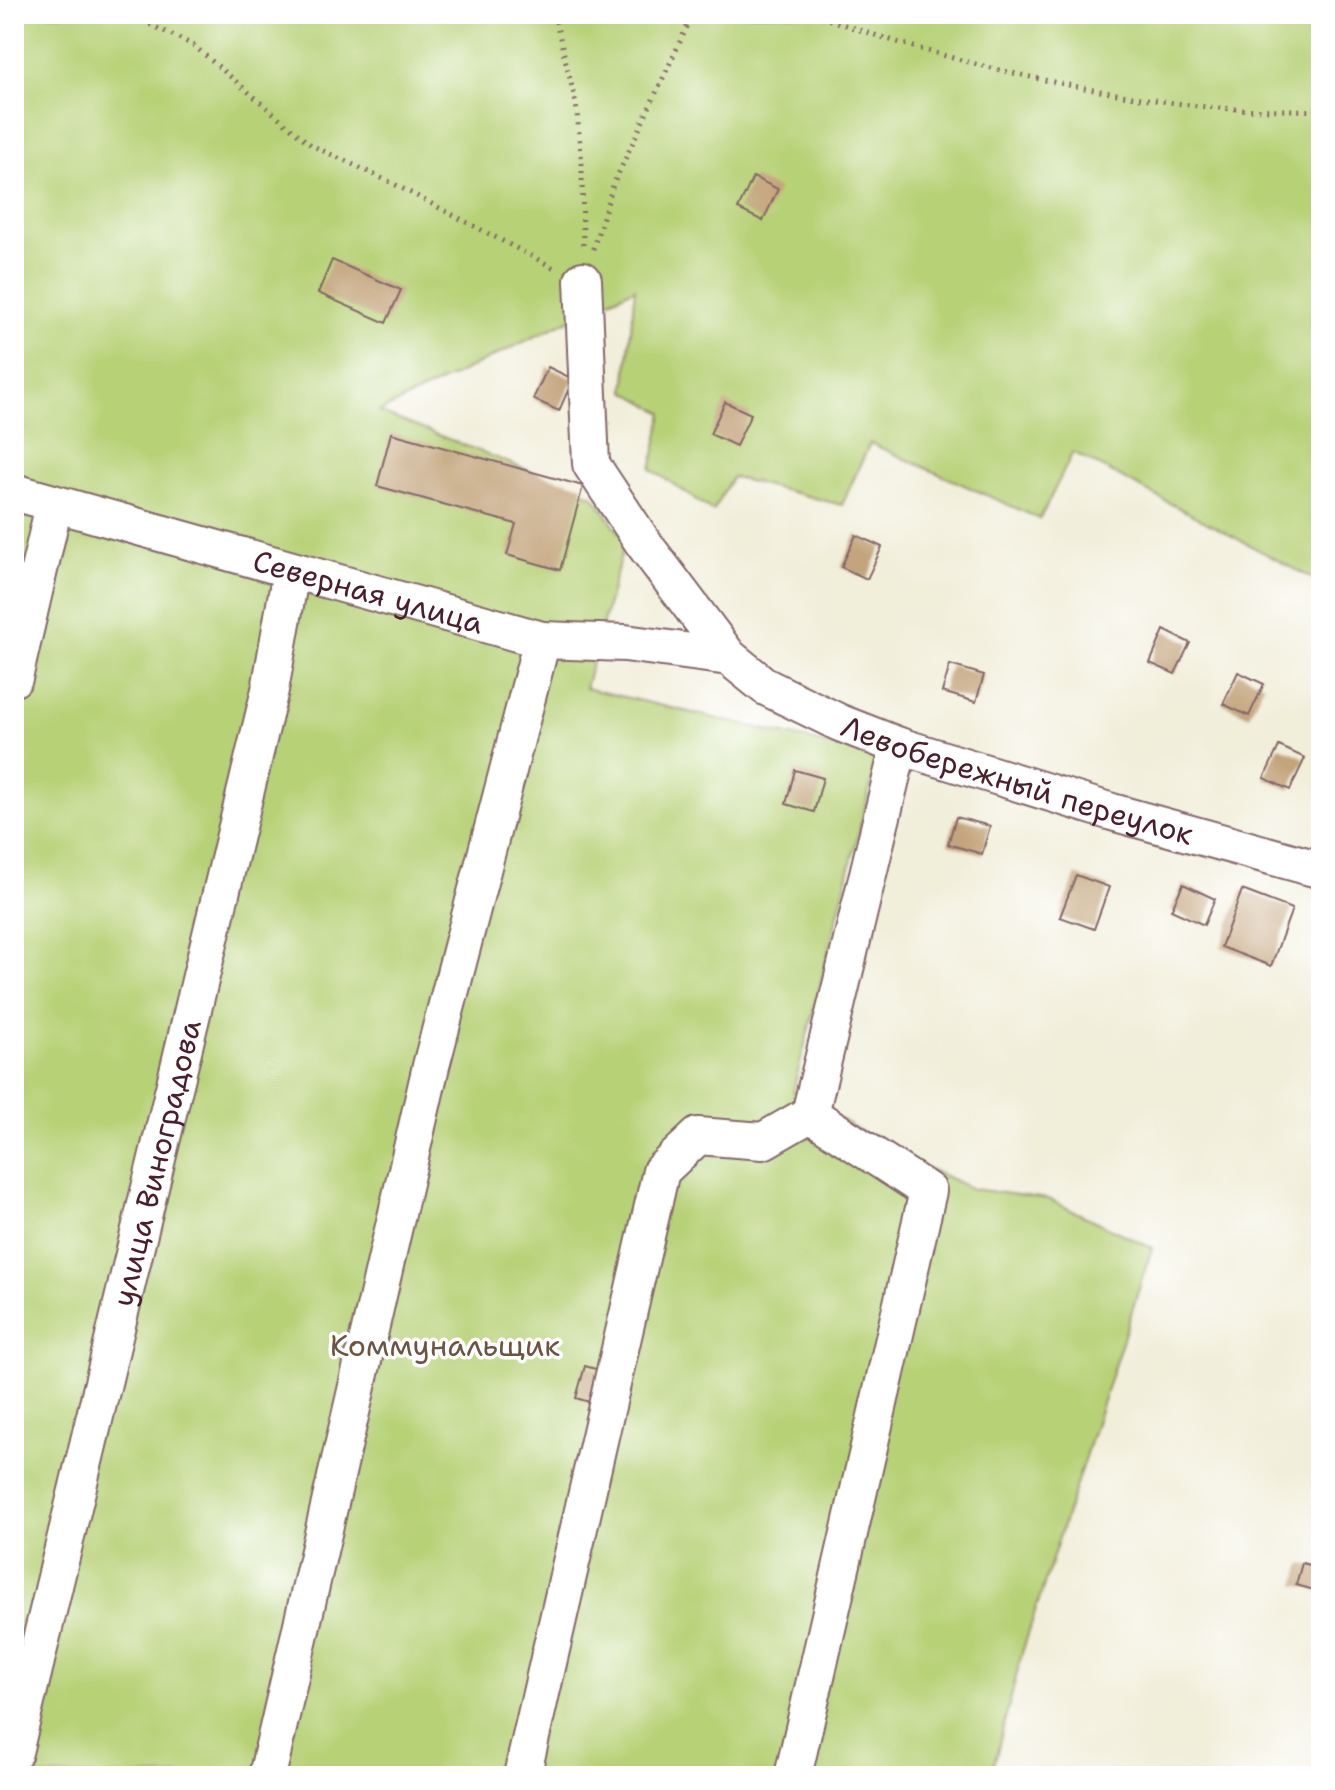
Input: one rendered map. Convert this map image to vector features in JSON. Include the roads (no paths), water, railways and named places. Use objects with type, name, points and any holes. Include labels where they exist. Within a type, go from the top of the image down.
[{"type":"street","name":"Левобережный переулок","points":[[583,280],[591,464],[644,544],[729,657],[766,687],[840,723],[899,746],[1112,812],[1321,870]]},
{"type":"street","name":"Северная улица","points":[[14,492],[542,640],[625,643],[729,657]]},
{"type":"street","points":[[14,678],[54,505]]},
{"type":"street","name":"улица Виноградова","points":[[14,1752],[270,690],[291,571]]},
{"type":"street","points":[[267,1776],[431,1066],[542,640]]},
{"type":"street","points":[[522,1776],[661,1171],[698,1136],[763,1141],[810,1114],[899,746]]},
{"type":"street","points":[[793,1776],[928,1191],[810,1114]]},
{"type":"park label","name":"Коммунальщик","points":[[445,1345]]}]
